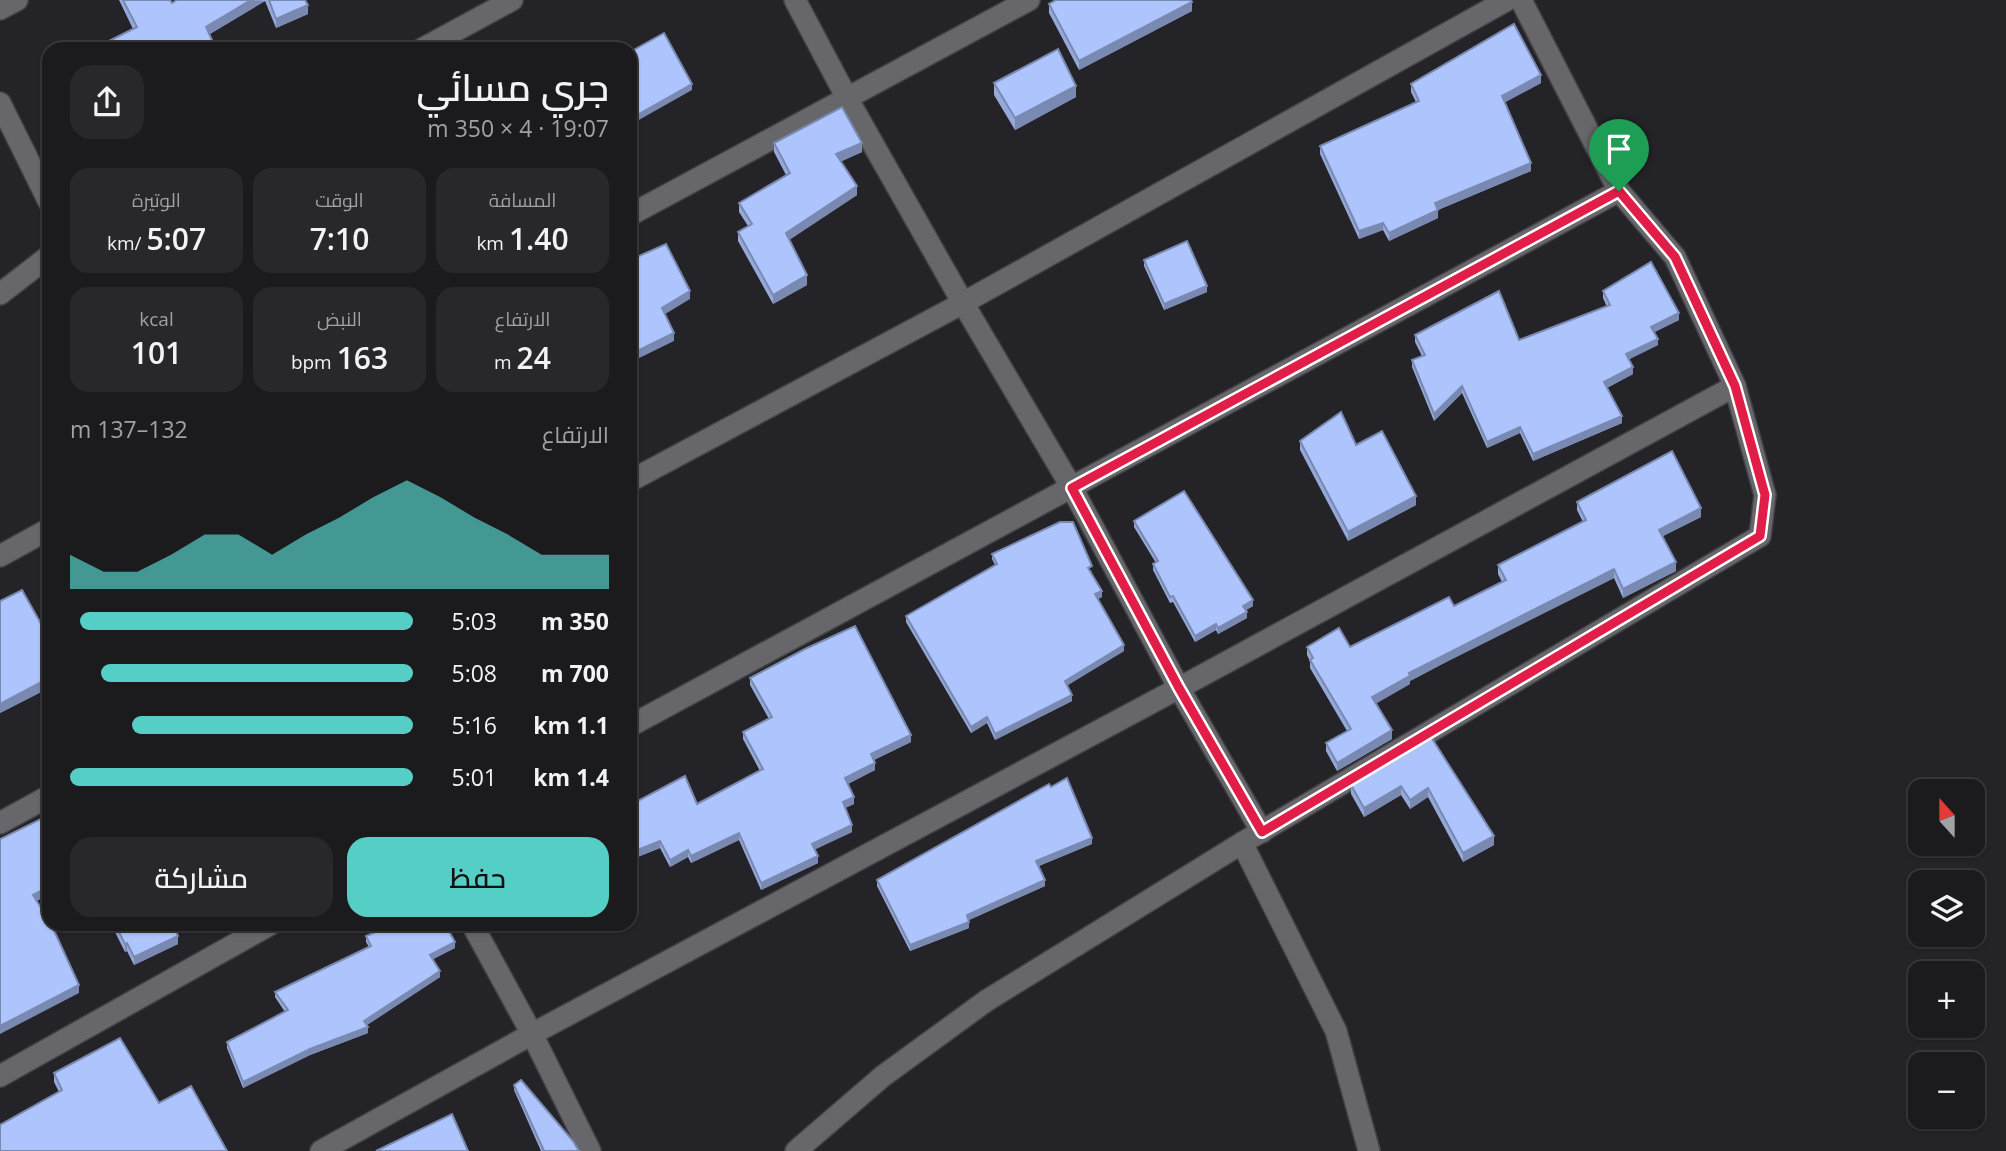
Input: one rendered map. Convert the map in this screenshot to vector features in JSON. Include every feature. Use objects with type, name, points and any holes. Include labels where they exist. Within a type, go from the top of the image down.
[{"type":"street","points":[[0,9],[17,0]]},
{"type":"street","points":[[435,42],[512,0]]},
{"type":"street","points":[[796,0],[847,98],[1072,488],[1179,688],[1262,832]]},
{"type":"street","points":[[637,211],[1029,0]]},
{"type":"street","points":[[637,477],[963,303],[1507,0]]},
{"type":"street","points":[[796,1151],[883,1076],[986,1001],[1242,844],[1760,536],[1765,495],[1735,386],[1675,257],[1619,191],[1521,0]]},
{"type":"street","points":[[0,103],[42,188]]},
{"type":"street","points":[[637,722],[1619,191]]},
{"type":"street","points":[[0,294],[42,261]]},
{"type":"street","points":[[321,1151],[532,1034],[1179,688],[1735,386]]},
{"type":"street","points":[[0,556],[42,533]]},
{"type":"street","points":[[0,823],[42,800]]},
{"type":"street","points":[[1242,844],[1336,1031],[1370,1151]]},
{"type":"street","points":[[0,1076],[259,931]]},
{"type":"street","points":[[476,931],[532,1034],[590,1151]]},
{"type":"building","points":[[123,0],[170,0],[172,3],[177,0],[251,0],[206,27],[213,42],[107,42],[137,27]]},
{"type":"building","points":[[269,0],[305,0],[308,5],[276,19]]},
{"type":"building","points":[[1056,0],[1192,2],[1079,61],[1049,4]]},
{"type":"building","points":[[1514,24],[1541,75],[1502,96],[1531,163],[1435,203],[1438,210],[1389,233],[1383,223],[1359,231],[1320,146],[1419,101],[1411,84]]},
{"type":"building","points":[[664,33],[692,84],[637,115],[637,48]]},
{"type":"building","points":[[1058,49],[1076,86],[1015,118],[994,83]]},
{"type":"building","points":[[842,107],[862,143],[836,154],[857,186],[786,233],[807,275],[773,295],[738,232],[752,224],[739,203],[790,173],[774,143]]},
{"type":"building","points":[[1187,241],[1207,286],[1164,304],[1144,260]]},
{"type":"building","points":[[666,244],[690,291],[662,308],[674,333],[637,351],[637,257]]},
{"type":"building","points":[[1651,262],[1679,313],[1651,327],[1658,339],[1626,354],[1633,367],[1604,382],[1622,416],[1533,454],[1520,427],[1487,442],[1462,386],[1434,414],[1412,360],[1425,355],[1415,335],[1499,291],[1519,340],[1610,305],[1603,291]]},
{"type":"building","points":[[1341,412],[1356,445],[1382,431],[1416,496],[1348,532],[1300,441]]},
{"type":"building","points":[[1672,451],[1701,508],[1659,530],[1676,562],[1623,589],[1614,569],[1409,673],[1410,676],[1372,697],[1392,730],[1337,763],[1326,743],[1351,729],[1310,660],[1313,658],[1307,647],[1339,628],[1350,647],[1449,597],[1454,606],[1506,580],[1498,565],[1586,520],[1577,502]]},
{"type":"building","points":[[1184,491],[1253,600],[1243,606],[1247,612],[1218,628],[1216,624],[1195,636],[1173,596],[1170,597],[1153,564],[1158,561],[1134,521]]},
{"type":"building","points":[[1060,522],[1073,522],[1092,566],[1088,568],[1102,591],[1095,594],[1124,645],[1065,681],[1072,695],[995,734],[987,717],[971,727],[906,616],[997,564],[992,554]]},
{"type":"building","points":[[22,590],[42,626],[42,682],[0,704],[0,601]]},
{"type":"building","points":[[855,626],[911,735],[871,754],[875,763],[845,778],[854,797],[843,802],[852,825],[812,844],[818,856],[761,883],[739,833],[691,856],[688,850],[670,860],[660,841],[637,850],[637,801],[685,776],[697,804],[763,769],[743,732],[772,717],[750,678]]},
{"type":"building","points":[[1431,737],[1494,836],[1463,853],[1428,788],[1410,800],[1401,786],[1364,808],[1351,785]]},
{"type":"building","points":[[1067,778],[1092,838],[1036,861],[1045,880],[967,915],[969,922],[910,945],[877,880],[1049,784],[1051,787]]},
{"type":"building","points":[[42,818],[42,890],[33,895],[42,910],[42,931],[54,931],[79,985],[0,1026],[0,839]]},
{"type":"building","points":[[118,931],[176,931],[178,936],[134,957],[127,943],[125,944]]},
{"type":"building","points":[[378,931],[449,931],[455,942],[430,955],[440,971],[364,1021],[368,1027],[310,1049],[243,1082],[227,1042],[288,1010],[275,992],[371,946],[366,936]]},
{"type":"building","points":[[120,1038],[159,1103],[191,1086],[227,1151],[0,1151],[0,1125],[62,1090],[54,1073]]},
{"type":"building","points":[[521,1080],[579,1151],[544,1151],[514,1085]]},
{"type":"building","points":[[452,1114],[468,1151],[376,1151]]},
{"type":"route","points":[[1619,191],[1675,257],[1735,386],[1765,495],[1760,536],[1262,832],[1179,688],[1072,488],[1619,191]]}]
